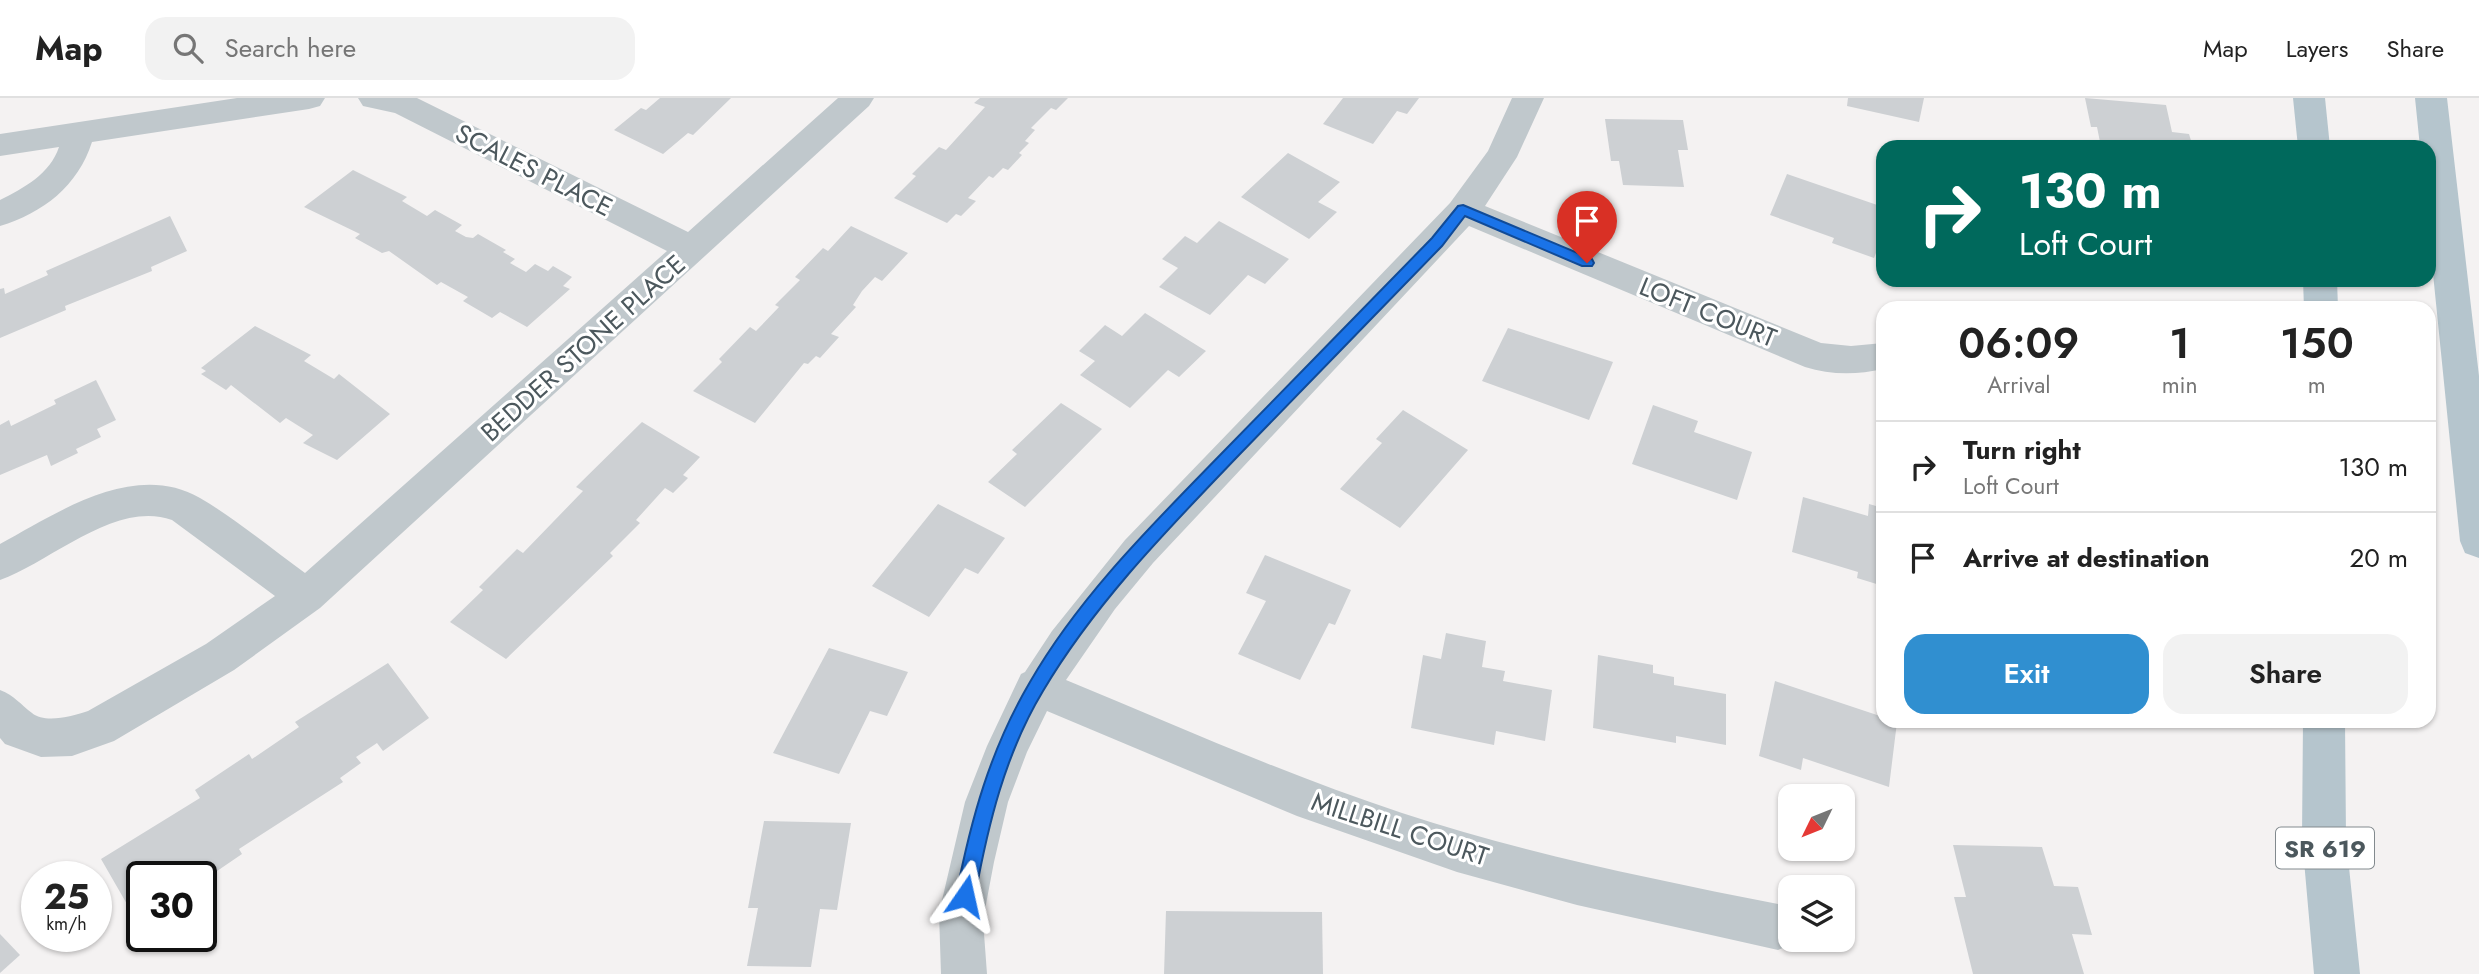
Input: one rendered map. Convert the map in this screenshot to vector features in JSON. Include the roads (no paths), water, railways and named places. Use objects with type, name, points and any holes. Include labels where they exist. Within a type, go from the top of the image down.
[{"type":"main road","points":[[2309,98],[2313,140]]},
{"type":"main road","points":[[2431,98],[2436,140]]},
{"type":"main road","points":[[2436,144],[2479,541]]},
{"type":"main road","name":"SR 619","points":[[2324,728],[2324,838],[2337,974]]},
{"type":"street","points":[[0,145],[309,98]]},
{"type":"street","name":"BEDDER STONE PLACE","points":[[0,709],[20,730],[41,737],[72,736],[99,727],[220,657],[306,596],[858,98]]},
{"type":"street","points":[[964,974],[961,919],[978,827],[1007,745],[1036,687],[1073,630],[1162,524],[1437,242],[1498,159],[1523,113],[1528,98]]},
{"type":"street","name":"SCALES PLACE","points":[[387,99],[693,249]]},
{"type":"street","points":[[0,214],[20,205],[48,186],[68,164],[80,132]]},
{"type":"street","name":"LOFT COURT","points":[[1463,210],[1818,356],[1851,360],[1876,357]]},
{"type":"street","points":[[0,563],[103,510],[138,501],[164,501],[185,508],[306,596]]},
{"type":"street","name":"MILLBILL COURT","points":[[1036,687],[1323,805],[1456,850],[1654,902],[1777,927]]}]
